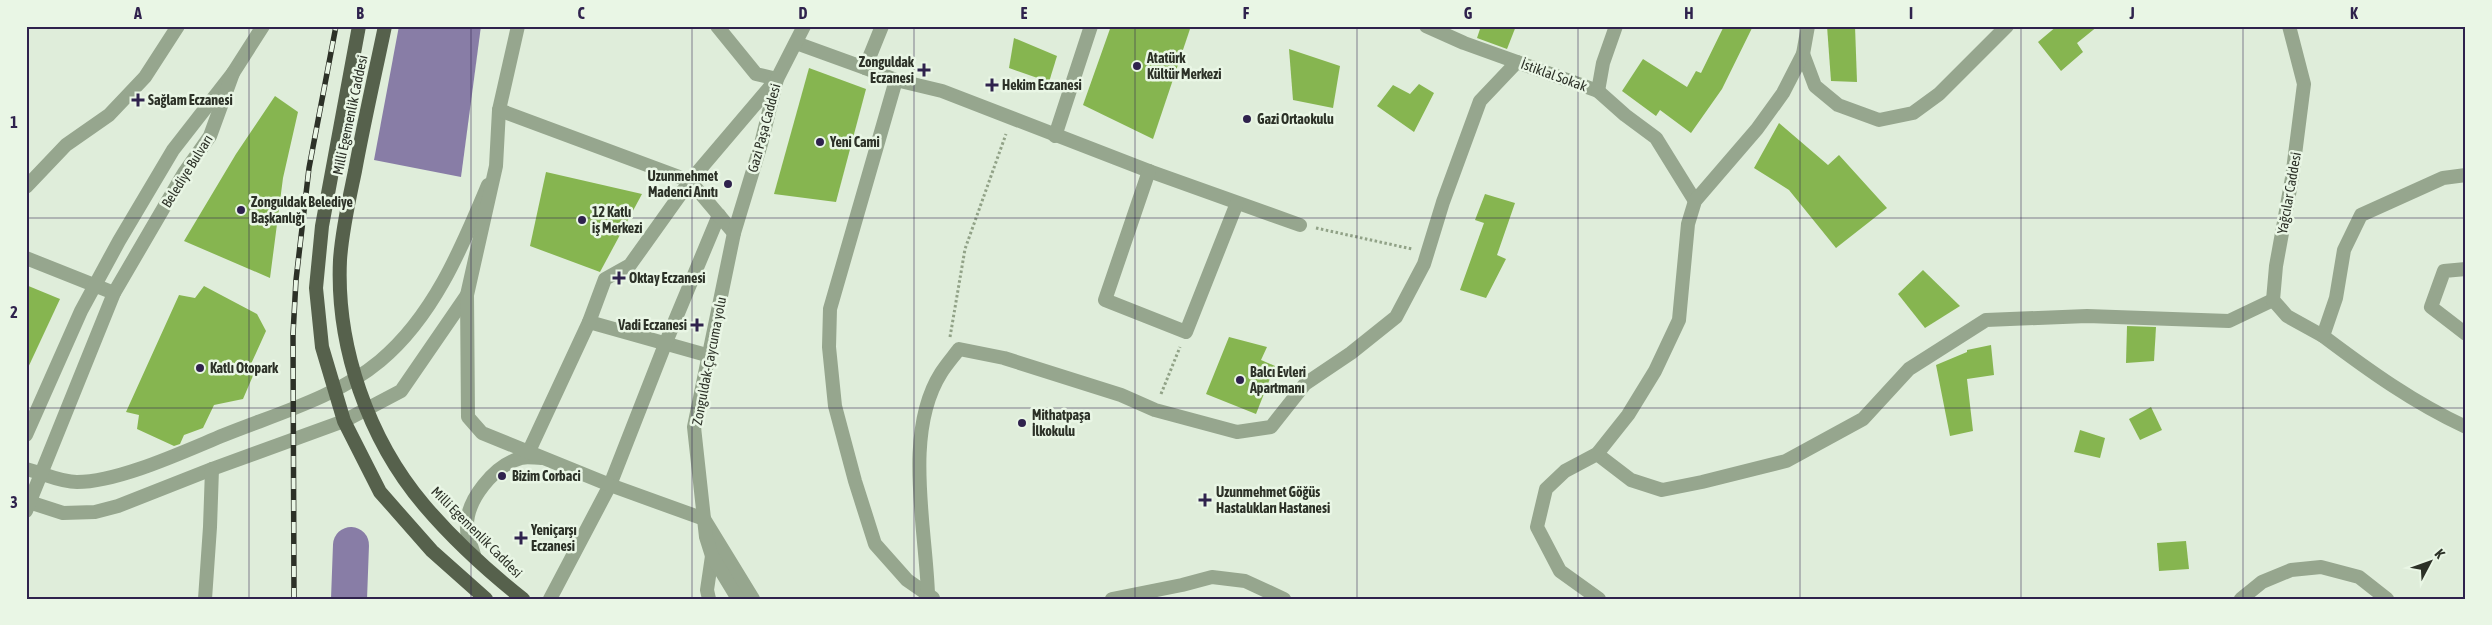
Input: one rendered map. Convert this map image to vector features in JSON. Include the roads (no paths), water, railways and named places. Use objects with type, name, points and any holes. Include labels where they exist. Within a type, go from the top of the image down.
[{"type":"highway","points":[[359,26],[322,226],[316,288],[322,347],[344,422],[380,492],[426,545],[486,599]]},
{"type":"highway","name":"Milli Egemenlik Caddesi","points":[[385,26],[349,199],[340,260],[342,314],[356,378],[367,409],[389,455],[424,505],[474,555],[523,599]]},
{"type":"street","points":[[26,187],[66,145],[109,115],[145,77],[178,26]]},
{"type":"street","points":[[233,73],[263,26]]},
{"type":"street","points":[[518,26],[499,110],[496,166],[467,295],[468,417],[482,433],[610,485],[704,519],[753,599]]},
{"type":"street","points":[[529,451],[589,322],[605,279],[630,265],[690,181],[776,78],[756,74],[717,26]]},
{"type":"street","name":"Gazi Paşa Caddesi","points":[[734,233],[761,144],[776,78],[804,26]]},
{"type":"street","points":[[864,68],[882,26]]},
{"type":"street","points":[[1055,136],[1091,26]]},
{"type":"street","name":"İstiklal Sokak","points":[[1426,26],[1517,62],[1598,91],[1625,115],[1656,138],[1695,201]]},
{"type":"street","points":[[1598,91],[1604,63],[1616,26]]},
{"type":"street","points":[[1598,599],[1560,571],[1537,527],[1546,489],[1565,471],[1597,454],[1628,415],[1646,386],[1679,320],[1688,224],[1695,201],[1762,122],[1783,93],[1803,54],[1808,26]]},
{"type":"street","points":[[1803,54],[1815,86],[1838,105],[1879,120],[1913,113],[1939,94],[2007,26]]},
{"type":"street","name":"Yağcılar Caddesi","points":[[2273,300],[2276,266],[2292,178],[2304,84],[2289,26]]},
{"type":"street","points":[[796,43],[896,80],[942,91],[1011,120],[1300,225]]},
{"type":"street","points":[[931,597],[920,488],[920,443],[928,402],[940,374],[959,349],[1004,358],[1120,395],[1155,410],[1237,432],[1271,427],[1305,384],[1351,353],[1396,317],[1424,264],[1443,202],[1480,101],[1517,62]]},
{"type":"street","name":"Belediye Bulvarı","points":[[26,435],[95,285],[173,150],[233,73]]},
{"type":"street","name":"Belediye Bulvarı","points":[[28,507],[114,293],[184,173],[210,136],[233,73]]},
{"type":"street","points":[[896,80],[830,309],[829,347],[835,406],[840,428],[875,544],[907,580],[931,597]]},
{"type":"street","points":[[499,110],[690,181],[734,233]]},
{"type":"street","points":[[26,468],[56,478],[77,482],[104,478],[160,461],[334,390],[356,378],[380,361],[407,334],[431,300],[450,271],[496,166]]},
{"type":"street","points":[[1150,172],[1105,300],[1186,332],[1237,203]]},
{"type":"street","points":[[2323,336],[2336,298],[2344,250],[2361,215],[2443,178],[2466,175]]},
{"type":"street","points":[[550,599],[610,485],[666,342],[719,216]]},
{"type":"street","name":"Zonguldak-Çaycuma yolu","points":[[712,556],[704,519],[694,427],[734,233]]},
{"type":"street","points":[[26,258],[114,293]]},
{"type":"street","points":[[2466,270],[2444,271],[2431,306],[2466,334]]},
{"type":"street","points":[[28,507],[63,513],[95,512],[127,502],[212,468],[344,422],[401,390],[467,295]]},
{"type":"street","points":[[1597,454],[1631,480],[1662,490],[1702,482],[1786,460],[1863,419],[1909,369],[1986,320],[2087,316],[2229,321],[2273,300],[2287,316],[2323,336],[2367,370],[2445,417],[2466,426]]},
{"type":"street","points":[[589,322],[666,342],[710,356]]},
{"type":"street","points":[[474,555],[467,529],[469,512],[479,492],[506,465],[523,457],[549,459]]},
{"type":"street","points":[[205,599],[212,468]]},
{"type":"street","points":[[709,599],[707,590],[712,556]]},
{"type":"street","points":[[712,556],[738,599]]},
{"type":"street","points":[[2241,599],[2262,582],[2291,570],[2321,567],[2359,577],[2387,599]]},
{"type":"street","points":[[1112,599],[1182,586],[1212,577],[1245,581],[1284,599]]},
{"type":"waterway","points":[[349,599],[351,545]]},
{"type":"railway","points":[[294,599],[293,334],[296,280],[309,168],[336,26]]},
{"type":"place","name":"Atatürk Kültür Merkezi","points":[[1137,66]]},
{"type":"place","name":"Zonguldak Eczanesi","points":[[924,70]]},
{"type":"place","name":"Hekim Eczanesi","points":[[992,85]]},
{"type":"place","name":"Sağlam Eczanesi","points":[[138,100]]},
{"type":"place","name":"Gazi Ortaokulu","points":[[1247,119]]},
{"type":"place","name":"Yeni Cami","points":[[820,142]]},
{"type":"place","name":"Uzunmehmet Madenci Anıtı","points":[[728,184]]},
{"type":"place","name":"Zonguldak Belediye Başkanlığı","points":[[241,210]]},
{"type":"place","name":"12 Katlı iş Merkezi","points":[[582,220]]},
{"type":"place","name":"Oktay Eczanesi","points":[[619,278]]},
{"type":"place","name":"Vadi Eczanesi","points":[[697,325]]},
{"type":"place","name":"Katlı Otopark","points":[[200,368]]},
{"type":"place","name":"Balcı Evleri Apartmanı","points":[[1240,380]]},
{"type":"place","name":"Mithatpaşa İlkokulu","points":[[1022,423]]},
{"type":"place","name":"Bizim Corbaci","points":[[502,476]]},
{"type":"place","name":"Uzunmehmet Göğüs Hastalıkları Hastanesi","points":[[1205,500]]},
{"type":"place","name":"Yeniçarşı Eczanesi","points":[[521,538]]}]
